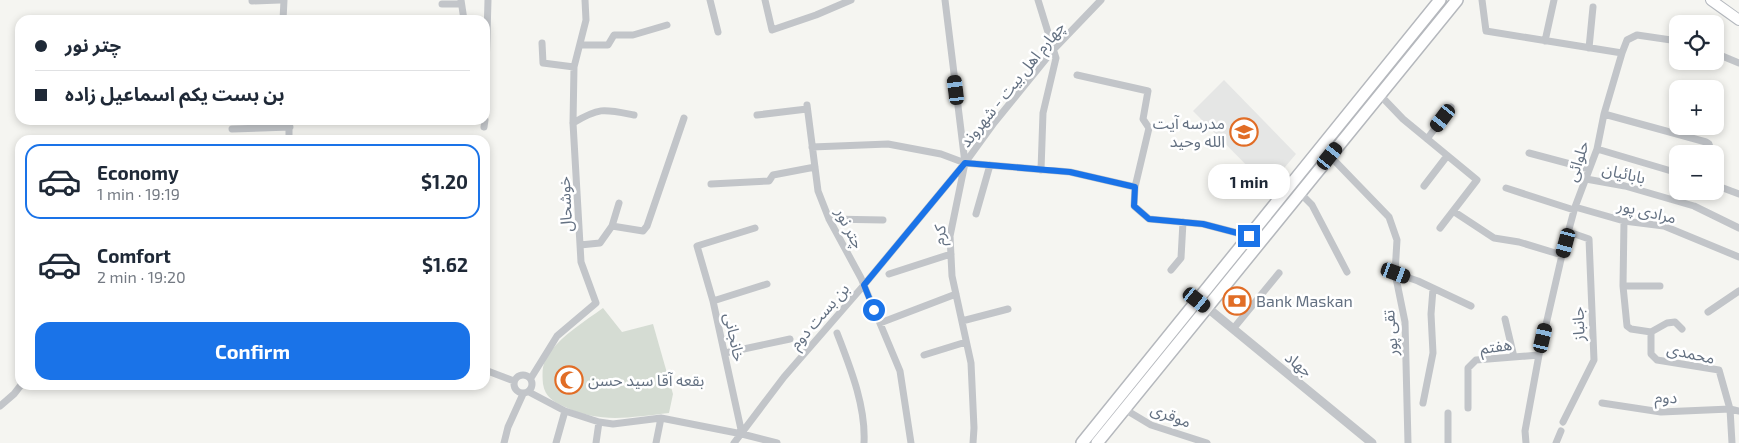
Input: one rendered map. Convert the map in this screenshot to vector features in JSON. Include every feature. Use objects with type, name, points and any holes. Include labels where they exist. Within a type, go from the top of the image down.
[{"type":"main road","points":[[1082,443],[1440,0]]},
{"type":"main road","points":[[1098,442],[1126,410],[1457,0]]},
{"type":"main road","points":[[1711,0],[1739,20]]},
{"type":"street","points":[[252,1],[280,0]]},
{"type":"street","points":[[283,15],[284,0]]},
{"type":"street","points":[[488,0],[488,15]]},
{"type":"street","name":"خوشحال","points":[[531,378],[557,336],[596,303],[581,262],[573,123],[574,68],[586,20],[585,0]]},
{"type":"street","points":[[710,0],[718,32]]},
{"type":"street","points":[[765,0],[772,30],[816,15],[851,0]]},
{"type":"street","name":"کرم","points":[[945,0],[965,163],[950,236],[952,276],[971,364],[973,443]]},
{"type":"street","points":[[1038,0],[1056,58],[1043,113],[1042,170]]},
{"type":"street","name":"چهارم اهل بیت - شهروند","points":[[965,163],[994,123],[1054,49],[1101,0]]},
{"type":"street","points":[[1482,0],[1486,31],[1622,53],[1627,40],[1637,35],[1669,40]]},
{"type":"street","points":[[1545,41],[1554,0]]},
{"type":"street","points":[[442,4],[461,2],[463,15]]},
{"type":"street","points":[[1589,48],[1593,6]]},
{"type":"street","points":[[581,46],[608,45],[614,35],[633,34],[667,25]]},
{"type":"street","points":[[542,43],[543,62],[574,68]]},
{"type":"street","name":"حلوائی","points":[[1526,443],[1524,431],[1562,255],[1575,209],[1597,149],[1604,114],[1622,53]]},
{"type":"street","points":[[1724,57],[1739,63]]},
{"type":"street","points":[[1077,75],[1148,91],[1143,119],[1149,128],[1135,187],[1134,206],[1149,219],[1203,224],[1249,236]]},
{"type":"street","points":[[1380,95],[1403,119],[1477,180],[1440,228]]},
{"type":"street","name":"چتر نور","points":[[757,115],[807,107],[818,191],[829,219],[864,285],[900,371],[911,443]]},
{"type":"street","points":[[1427,139],[1451,107]]},
{"type":"street","points":[[573,123],[592,112],[602,110],[634,115]]},
{"type":"street","points":[[1604,114],[1706,142],[1709,145]]},
{"type":"street","points":[[612,226],[643,231],[647,226],[684,118]]},
{"type":"street","points":[[232,129],[278,125]]},
{"type":"street","points":[[812,147],[888,144],[941,154],[965,163],[1070,172],[1135,187]]},
{"type":"street","points":[[1597,149],[1669,169]]},
{"type":"street","points":[[1529,153],[1589,170]]},
{"type":"street","name":"تقی پور","points":[[1330,156],[1389,217],[1397,240],[1396,273],[1405,322],[1408,443]]},
{"type":"street","points":[[1424,186],[1447,156]]},
{"type":"street","name":"بن بست دوم","points":[[734,443],[784,377],[864,285],[965,163]]},
{"type":"street","points":[[976,214],[990,165]]},
{"type":"street","points":[[711,184],[769,181],[773,175],[815,167]]},
{"type":"street","name":"بابائیان","points":[[1586,179],[1624,186],[1694,206],[1739,228]]},
{"type":"street","name":"مرادی پور","points":[[1506,188],[1575,209],[1624,221],[1664,226],[1739,257]]},
{"type":"street","points":[[1724,188],[1739,194]]},
{"type":"street","points":[[1300,193],[1312,205],[1347,272]]},
{"type":"street","points":[[580,245],[600,242],[612,226],[620,202]]},
{"type":"street","points":[[1454,211],[1494,238],[1519,242],[1562,255]]},
{"type":"street","points":[[829,219],[883,220]]},
{"type":"street","name":"محمدی","points":[[1624,221],[1623,286],[1627,326],[1631,329],[1651,332],[1651,354],[1657,360],[1719,370],[1730,409],[1732,443]]},
{"type":"street","points":[[1171,270],[1181,258],[1183,222]]},
{"type":"street","name":"خانجانی","points":[[742,434],[713,301],[697,246],[755,228]]},
{"type":"street","name":"جانباز","points":[[1563,422],[1594,360],[1589,239],[1569,232]]},
{"type":"street","points":[[889,274],[951,254]]},
{"type":"street","points":[[1233,329],[1279,273]]},
{"type":"street","points":[[1396,273],[1472,306]]},
{"type":"street","points":[[713,301],[767,284]]},
{"type":"street","points":[[1623,286],[1660,286]]},
{"type":"street","points":[[1423,402],[1433,353],[1431,314],[1433,289]]},
{"type":"street","points":[[1708,312],[1739,290]]},
{"type":"street","points":[[880,323],[956,294]]},
{"type":"street","name":"جهاد","points":[[1197,300],[1372,443]]},
{"type":"street","points":[[962,321],[1008,309]]},
{"type":"street","points":[[1505,319],[1514,357]]},
{"type":"street","points":[[1651,332],[1667,323],[1674,322],[1682,330]]},
{"type":"street","points":[[837,333],[858,395],[865,431],[864,443]]},
{"type":"street","points":[[725,354],[790,339]]},
{"type":"street","points":[[924,355],[966,342]]},
{"type":"street","name":"هفتم","points":[[1468,408],[1468,368],[1476,360],[1539,355]]},
{"type":"street","points":[[490,372],[514,381]]},
{"type":"street","points":[[504,443],[508,426],[526,393],[533,385],[531,378],[526,375],[521,375],[514,381]]},
{"type":"street","points":[[514,381],[515,389],[518,392],[526,393],[565,411],[599,422],[613,424],[661,418],[777,443]]},
{"type":"street","points":[[0,406],[17,390]]},
{"type":"street","name":"دوم","points":[[1602,403],[1661,412],[1730,409],[1739,411]]},
{"type":"street","name":"موقری","points":[[1126,410],[1152,425],[1207,443]]},
{"type":"street","points":[[556,443],[565,411]]},
{"type":"street","points":[[1448,413],[1448,443]]},
{"type":"street","points":[[656,443],[661,418]]},
{"type":"street","points":[[596,443],[599,422]]},
{"type":"street","points":[[1556,443],[1560,431]]},
{"type":"shaded area","name":"مدرسه آیت الله وحید","points":[[1224,80],[1296,154],[1268,187],[1193,111]]},
{"type":"shaded area","points":[[603,308],[622,332],[653,324],[673,394],[669,413],[616,418],[591,416],[554,401],[544,389],[544,363],[550,352],[568,334]]},
{"type":"place","name":"مدرسه آیت الله وحید","points":[[1244,132]]},
{"type":"place","name":"Bank Maskan","points":[[1237,301]]},
{"type":"place","name":"بقعه آقا سید حسن","points":[[569,380]]},
{"type":"route","points":[[874,310],[864,285],[965,163],[1070,172],[1135,187],[1134,206],[1149,219],[1203,224],[1249,236]]}]
